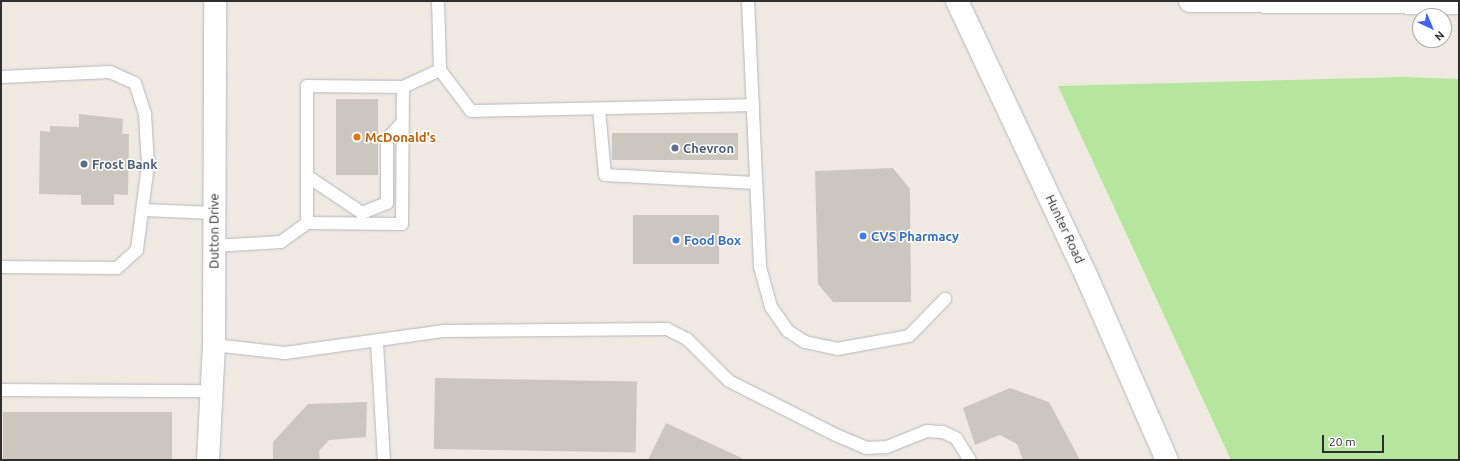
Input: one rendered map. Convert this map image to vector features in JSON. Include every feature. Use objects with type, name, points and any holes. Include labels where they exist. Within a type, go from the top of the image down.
[{"type":"main road","name":"Dutton Drive","points":[[208,460],[210,391],[214,345],[215,1]]},
{"type":"main road","name":"Hunter Road","points":[[957,1],[1083,268],[1167,460]]},
{"type":"main road","points":[[1190,1],[1459,3]]},
{"type":"lane","points":[[438,1],[440,70],[471,112],[753,105]]},
{"type":"lane","points":[[748,1],[755,183],[760,267],[771,306],[788,331],[805,342],[837,349],[909,336],[945,298]]},
{"type":"lane","points":[[307,223],[307,86],[402,87],[440,70]]},
{"type":"lane","points":[[1,77],[110,72],[135,83],[145,114],[148,165],[144,210],[137,250],[117,268],[1,267]]},
{"type":"lane","points":[[214,246],[281,242],[307,223],[402,224],[402,87]]},
{"type":"lane","points":[[599,109],[605,175],[755,183]]},
{"type":"lane","points":[[307,176],[362,213],[387,203],[388,139],[402,123]]},
{"type":"lane","points":[[144,210],[214,213]]},
{"type":"lane","points":[[214,345],[284,353],[377,343],[444,331],[667,329],[687,339],[729,381],[836,435],[866,448],[887,447],[927,431],[943,432],[956,438],[970,460]]},
{"type":"lane","points":[[377,343],[384,460]]},
{"type":"lane","points":[[1,390],[210,391]]},
{"type":"green space","points":[[1404,77],[1459,79],[1459,460],[1231,460],[1058,86]]},
{"type":"building","name":"McDonald's","points":[[336,99],[378,99],[378,175],[336,175]]},
{"type":"building","name":"Frost Bank","points":[[79,114],[123,119],[122,134],[129,134],[128,195],[114,194],[114,205],[81,205],[81,195],[39,194],[40,131],[50,132],[50,126],[79,127]]},
{"type":"building","name":"Chevron","points":[[612,133],[738,133],[738,160],[612,160]]},
{"type":"building","name":"CVS Pharmacy","points":[[893,168],[910,189],[911,302],[833,302],[818,284],[815,171]]},
{"type":"building","name":"Food Box","points":[[633,215],[719,215],[719,264],[633,264]]},
{"type":"building","points":[[435,378],[637,382],[636,453],[434,449]]},
{"type":"building","points":[[1010,388],[1049,402],[1080,460],[1023,460],[1017,444],[1000,435],[975,445],[963,408]]},
{"type":"building","points":[[367,402],[366,437],[329,440],[319,451],[320,460],[273,460],[273,442],[308,404]]},
{"type":"building","points":[[3,412],[172,412],[172,460],[3,460]]},
{"type":"building","points":[[666,423],[746,460],[648,460]]},
{"type":"place","name":"McDonald's","points":[[357,137]]},
{"type":"place","name":"Chevron","points":[[675,148]]},
{"type":"place","name":"Frost Bank","points":[[84,164]]},
{"type":"place","name":"CVS Pharmacy","points":[[863,236]]},
{"type":"place","name":"Food Box","points":[[676,240]]}]
